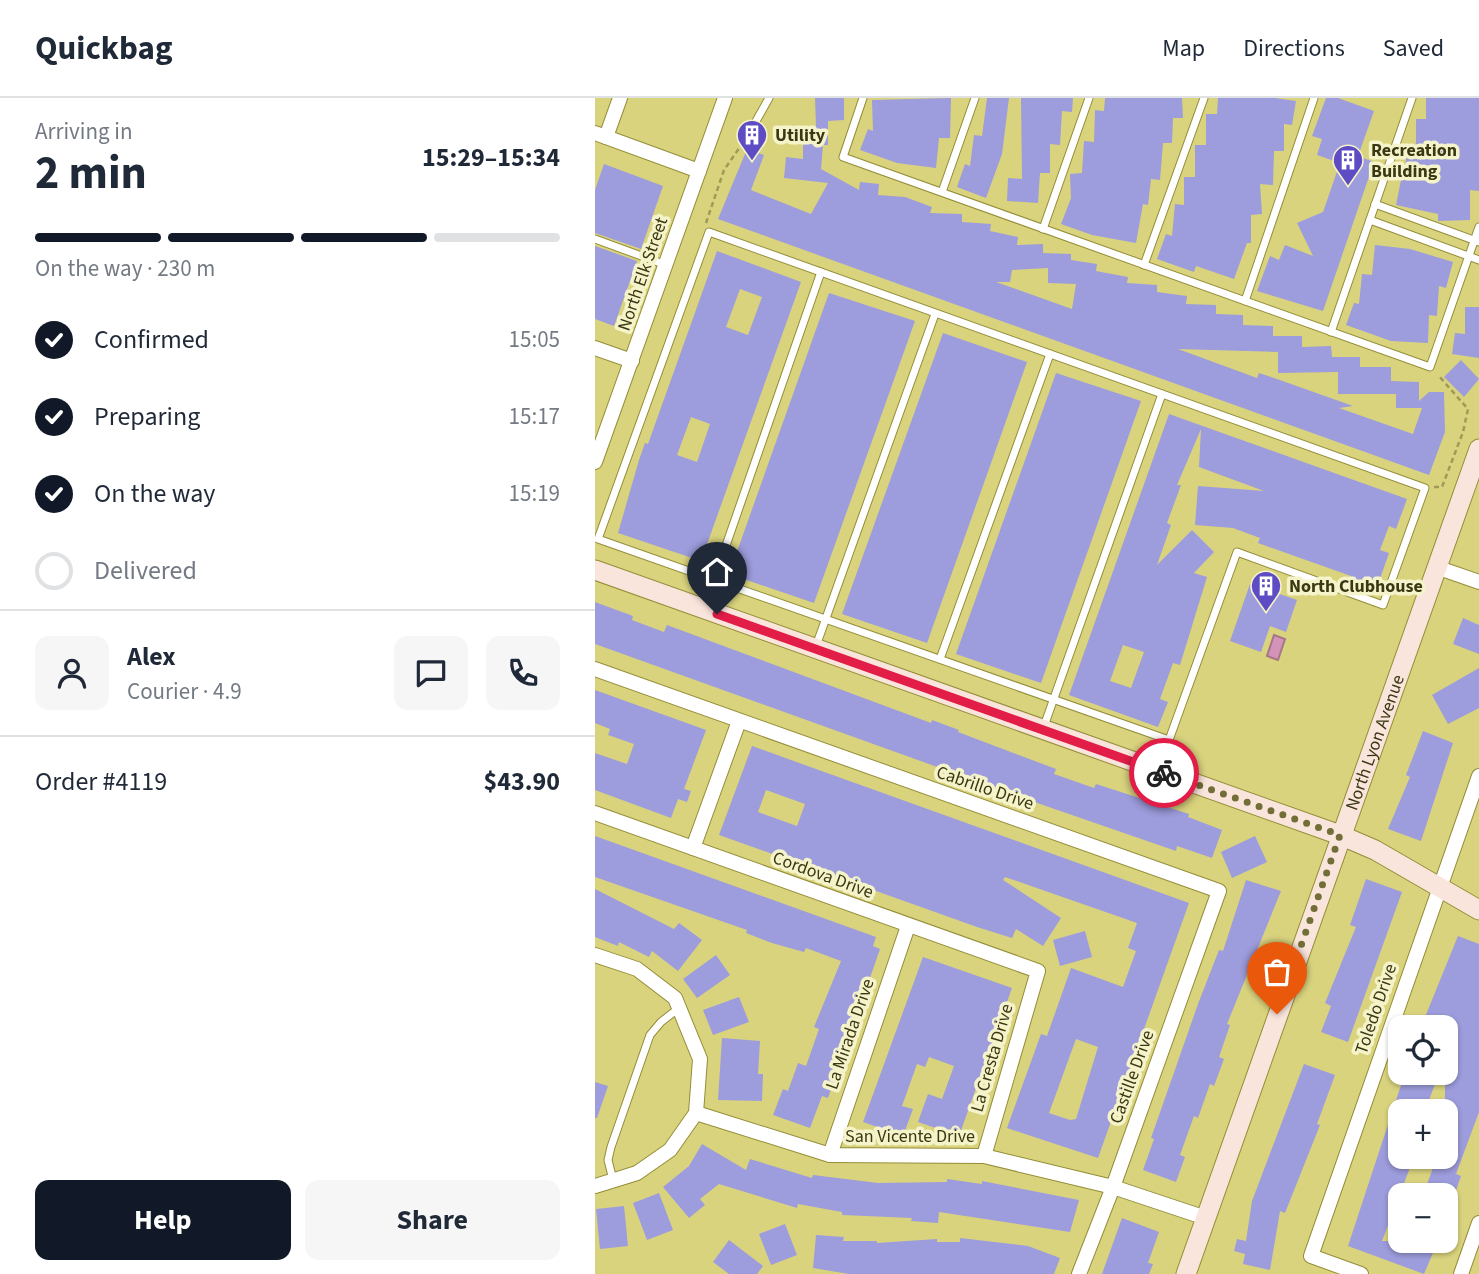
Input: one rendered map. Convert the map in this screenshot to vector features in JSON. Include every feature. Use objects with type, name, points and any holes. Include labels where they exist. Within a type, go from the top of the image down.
[{"type":"street","points":[[620,98],[600,135],[699,171]]},
{"type":"street","name":"North Elk Street","points":[[595,462],[725,98]]},
{"type":"street","points":[[595,348],[632,361]]},
{"type":"street","name":"North Lyon Avenue","points":[[1186,1274],[1479,449]]},
{"type":"street","points":[[1436,567],[1479,582]]},
{"type":"street","points":[[595,570],[1340,835],[1375,850],[1479,910]]},
{"type":"street","name":"Cabrillo Drive","points":[[595,669],[1219,891]]},
{"type":"street","points":[[693,848],[739,721]]},
{"type":"street","name":"Toledo Drive","points":[[1361,1274],[1311,1256],[1479,776]]},
{"type":"street","name":"Cordova Drive","points":[[595,813],[1038,971]]},
{"type":"street","name":"Castille Drive","points":[[1079,1274],[1219,891]]},
{"type":"street","name":"La Mirada Drive","points":[[830,1154],[908,926]]},
{"type":"street","points":[[595,955],[636,969],[675,998],[700,1059],[696,1113],[670,1150],[637,1173],[595,1186]]},
{"type":"street","name":"La Cresta Drive","points":[[984,1156],[1038,971]]},
{"type":"street","name":"San Vicente Drive","points":[[696,1113],[830,1154],[984,1156],[1113,1187],[1206,1217]]},
{"type":"street","points":[[1461,1274],[1479,1223]]},
{"type":"lane","points":[[747,139],[769,98]]},
{"type":"lane","points":[[863,98],[843,157],[1430,367],[1469,257],[1477,242],[1479,227]]},
{"type":"lane","points":[[941,192],[975,98]]},
{"type":"lane","points":[[1043,229],[1089,98]]},
{"type":"lane","points":[[1144,265],[1204,98]]},
{"type":"lane","points":[[1245,301],[1314,98]]},
{"type":"lane","points":[[1331,332],[1412,98]]},
{"type":"lane","points":[[1375,204],[1477,242]]},
{"type":"lane","points":[[1370,220],[1479,260]]},
{"type":"lane","points":[[709,232],[1425,488],[1383,605],[1237,552],[1169,740],[598,539],[709,232]]},
{"type":"lane","points":[[595,239],[667,265]]},
{"type":"lane","points":[[714,580],[821,272]]},
{"type":"lane","points":[[815,648],[935,314]]},
{"type":"lane","points":[[940,659],[1050,355]]},
{"type":"lane","points":[[1042,729],[1162,394]]},
{"type":"lane","points":[[613,1180],[608,1160],[611,1147],[650,1035],[655,1027],[679,1008]]},
{"type":"path","points":[[709,232],[706,223],[724,170],[747,139]]},
{"type":"path","points":[[1425,488],[1442,486],[1463,432],[1468,409],[1430,367]]},
{"type":"shaded area","points":[[1274,635],[1285,639],[1278,660],[1267,656]]},
{"type":"building","points":[[815,98],[844,98],[844,120],[828,121],[828,145],[823,145],[821,169],[859,190],[860,182],[879,184],[878,195],[905,197],[932,207],[930,213],[962,214],[962,222],[991,224],[990,231],[1018,237],[1017,245],[1043,244],[1043,253],[1071,254],[1071,260],[1097,264],[1096,271],[1128,277],[1127,283],[1157,285],[1157,292],[1187,296],[1186,304],[1216,305],[1216,314],[1243,315],[1243,325],[1273,326],[1273,336],[1302,336],[1302,347],[1331,346],[1332,357],[1360,357],[1360,367],[1391,367],[1391,381],[1419,382],[1419,401],[1429,392],[1444,392],[1445,432],[1429,475],[718,219],[747,149],[764,155],[751,190],[811,214],[828,183],[784,178],[786,157],[803,159],[803,126],[816,126]],"holes":[[[1048,268],[1048,283],[1076,284],[1072,309],[996,282],[1010,282],[1012,270]],[[1178,349],[1278,352],[1278,373],[1338,372],[1338,394],[1396,394],[1396,408],[1422,408],[1413,434],[1339,408],[1353,406],[1259,373],[1257,378]]]},
{"type":"building","points":[[951,98],[950,138],[939,138],[936,168],[897,163],[860,150],[868,129],[873,131],[872,100]]},
{"type":"building","points":[[987,98],[1009,98],[1002,154],[986,198],[957,187],[965,164],[970,166],[974,135],[982,136]]},
{"type":"building","points":[[1021,98],[1073,98],[1072,112],[1062,111],[1060,145],[1050,144],[1050,173],[1040,173],[1038,203],[1007,201],[1008,178],[1022,179]]},
{"type":"building","points":[[1105,98],[1182,98],[1183,118],[1173,118],[1172,143],[1163,143],[1160,180],[1151,179],[1148,205],[1143,204],[1136,243],[1092,235],[1061,224],[1071,198],[1070,174],[1082,173],[1084,141],[1094,142],[1095,110],[1104,111]]},
{"type":"building","points":[[1218,98],[1275,98],[1296,101],[1292,125],[1284,124],[1284,151],[1274,151],[1273,185],[1260,184],[1262,214],[1251,215],[1251,243],[1247,243],[1234,279],[1196,266],[1194,272],[1157,259],[1166,234],[1172,236],[1175,204],[1184,205],[1184,177],[1195,177],[1195,145],[1206,145],[1206,114],[1217,114]]},
{"type":"building","points":[[1326,98],[1338,98],[1374,111],[1358,156],[1374,162],[1323,311],[1257,291],[1270,256],[1279,260],[1285,245],[1313,256],[1297,223],[1323,212],[1340,163],[1317,155],[1322,139],[1312,136]]},
{"type":"building","points":[[1426,98],[1479,98],[1479,191],[1470,190],[1470,220],[1438,221],[1438,214],[1396,205],[1401,180],[1404,180],[1407,149],[1416,150],[1416,119],[1426,119]]},
{"type":"building","points":[[604,164],[663,186],[641,249],[595,233],[595,190]]},
{"type":"building","points":[[1375,245],[1410,249],[1453,262],[1446,288],[1439,286],[1437,316],[1429,315],[1428,343],[1391,341],[1346,325],[1354,303],[1359,304],[1362,274],[1372,275]]},
{"type":"building","points":[[595,246],[637,261],[614,326],[595,319]]},
{"type":"building","points":[[717,251],[801,282],[701,561],[618,533],[639,460],[645,443],[648,444]],"holes":[[[740,289],[762,297],[748,335],[726,327]],[[691,417],[710,424],[697,462],[677,455]]]},
{"type":"building","points":[[829,293],[915,321],[814,603],[729,574]]},
{"type":"building","points":[[1465,307],[1479,307],[1479,358],[1452,354],[1455,333],[1465,334]]},
{"type":"building","points":[[943,333],[1027,362],[927,643],[842,614]]},
{"type":"building","points":[[1461,360],[1479,379],[1464,397],[1444,377]]},
{"type":"building","points":[[1056,373],[1141,401],[1041,683],[956,654]]},
{"type":"building","points":[[1169,414],[1407,499],[1396,529],[1389,526],[1380,550],[1389,553],[1376,590],[1350,581],[1351,576],[1258,543],[1260,538],[1233,528],[1195,525],[1198,486],[1264,491],[1199,467],[1201,429],[1177,485],[1181,485],[1167,523],[1171,525],[1157,565],[1192,530],[1214,552],[1194,573],[1207,577],[1180,665],[1173,663],[1160,699],[1168,702],[1158,727],[1069,695]],"holes":[[[1123,645],[1144,652],[1131,688],[1110,681]]]},
{"type":"building","name":"North Clubhouse","points":[[1250,584],[1297,600],[1286,632],[1270,626],[1261,652],[1230,641]]},
{"type":"building","points":[[595,602],[633,616],[632,620],[664,632],[667,625],[931,723],[932,720],[959,730],[958,732],[1056,769],[1054,774],[1094,788],[1096,784],[1189,814],[1188,817],[1222,830],[1212,858],[1177,846],[1176,851],[1043,805],[595,644]]},
{"type":"building","points":[[1463,618],[1479,625],[1479,654],[1453,644]]},
{"type":"building","points":[[1479,668],[1479,708],[1448,724],[1432,695]]},
{"type":"building","points":[[595,690],[706,730],[684,789],[691,791],[687,802],[678,799],[671,818],[595,790],[595,753],[627,764],[634,744],[608,735],[610,729],[595,723]]},
{"type":"building","points":[[1423,731],[1453,743],[1421,841],[1388,829],[1410,777],[1406,775]]},
{"type":"building","points":[[752,746],[1189,903],[1098,1158],[1007,1128],[1041,1034],[1047,1036],[1071,968],[1123,987],[1136,951],[1128,948],[1137,923],[1005,877],[1003,880],[1061,918],[1043,946],[1016,929],[1012,938],[977,927],[719,835]],"holes":[[[766,790],[805,804],[797,826],[758,812]],[[1076,1039],[1098,1047],[1076,1119],[1070,1120],[1049,1113]]]},
{"type":"building","points":[[595,836],[876,937],[873,946],[880,949],[828,1098],[822,1096],[810,1128],[773,1115],[783,1089],[788,1091],[798,1063],[806,1066],[819,1029],[814,1027],[841,961],[806,948],[804,952],[772,943],[746,933],[747,930],[595,877]]},
{"type":"building","points":[[1255,836],[1267,862],[1232,878],[1221,852]]},
{"type":"building","points":[[1366,879],[1402,892],[1348,1042],[1321,1032],[1331,1006],[1325,1003],[1356,927],[1350,925]]},
{"type":"building","points":[[1246,880],[1281,891],[1227,1024],[1230,1025],[1219,1057],[1224,1059],[1214,1086],[1210,1084],[1198,1118],[1194,1116],[1180,1155],[1185,1157],[1176,1182],[1143,1170],[1154,1139],[1151,1138],[1198,1004],[1219,950],[1223,951]]},
{"type":"building","points":[[595,889],[674,929],[679,923],[702,940],[678,971],[652,951],[649,957],[619,942],[618,946],[595,937]]},
{"type":"building","points":[[1085,931],[1092,957],[1060,966],[1053,940]]},
{"type":"building","points":[[1458,936],[1479,944],[1479,1112],[1458,1169],[1458,1099],[1445,1099],[1445,1085],[1458,1085],[1458,1015],[1426,1015]]},
{"type":"building","points":[[716,955],[730,975],[697,998],[683,979]]},
{"type":"building","points":[[923,957],[1012,988],[959,1136],[918,1122],[928,1094],[942,1099],[954,1066],[929,1057],[925,1067],[917,1064],[902,1106],[913,1109],[903,1136],[863,1122]]},
{"type":"building","points":[[739,997],[749,1022],[713,1035],[703,1010]]},
{"type":"building","points":[[722,1038],[760,1041],[758,1074],[763,1074],[762,1101],[718,1100]]},
{"type":"building","points":[[1304,1064],[1335,1075],[1317,1124],[1320,1125],[1285,1213],[1280,1211],[1270,1270],[1243,1264],[1245,1254],[1234,1251],[1237,1239],[1246,1241],[1252,1201]]},
{"type":"building","points":[[595,1082],[608,1086],[597,1118],[595,1118]]},
{"type":"building","points":[[1401,1085],[1435,1085],[1429,1099],[1396,1099]]},
{"type":"building","points":[[1388,1125],[1388,1169],[1409,1169],[1404,1183],[1388,1183],[1388,1225],[1382,1241],[1388,1241],[1388,1253],[1433,1253],[1424,1274],[1348,1246]]},
{"type":"building","points":[[702,1144],[746,1170],[750,1159],[812,1178],[813,1175],[878,1183],[947,1182],[947,1179],[982,1184],[982,1181],[1079,1200],[1070,1232],[939,1212],[938,1223],[911,1221],[912,1218],[842,1215],[842,1212],[798,1204],[797,1208],[719,1184],[700,1199],[705,1205],[689,1218],[663,1187],[689,1166]]},
{"type":"building","points":[[1433,1169],[1458,1169],[1456,1174],[1461,1176],[1458,1185],[1427,1183]]},
{"type":"building","points":[[659,1193],[673,1230],[647,1240],[633,1203]]},
{"type":"building","points":[[624,1206],[628,1246],[600,1249],[596,1209]]},
{"type":"building","points":[[1122,1218],[1159,1232],[1148,1263],[1153,1264],[1149,1274],[1102,1274]]},
{"type":"building","points":[[785,1224],[797,1255],[771,1265],[759,1234]]},
{"type":"building","points":[[816,1235],[844,1237],[843,1241],[877,1243],[937,1239],[937,1242],[960,1242],[960,1238],[1028,1246],[1060,1258],[1054,1274],[849,1274],[813,1268]]},
{"type":"building","points":[[729,1240],[763,1266],[757,1274],[729,1274],[713,1262]]},
{"type":"way so far","points":[[1164,773],[1340,835],[1277,1014]]},
{"type":"place","name":"Utility","points":[[752,162]]},
{"type":"place","name":"Recreation Building","points":[[1348,187]]},
{"type":"place","name":"North Clubhouse","points":[[1266,613]]},
{"type":"route","points":[[717,614],[1164,773]]}]
